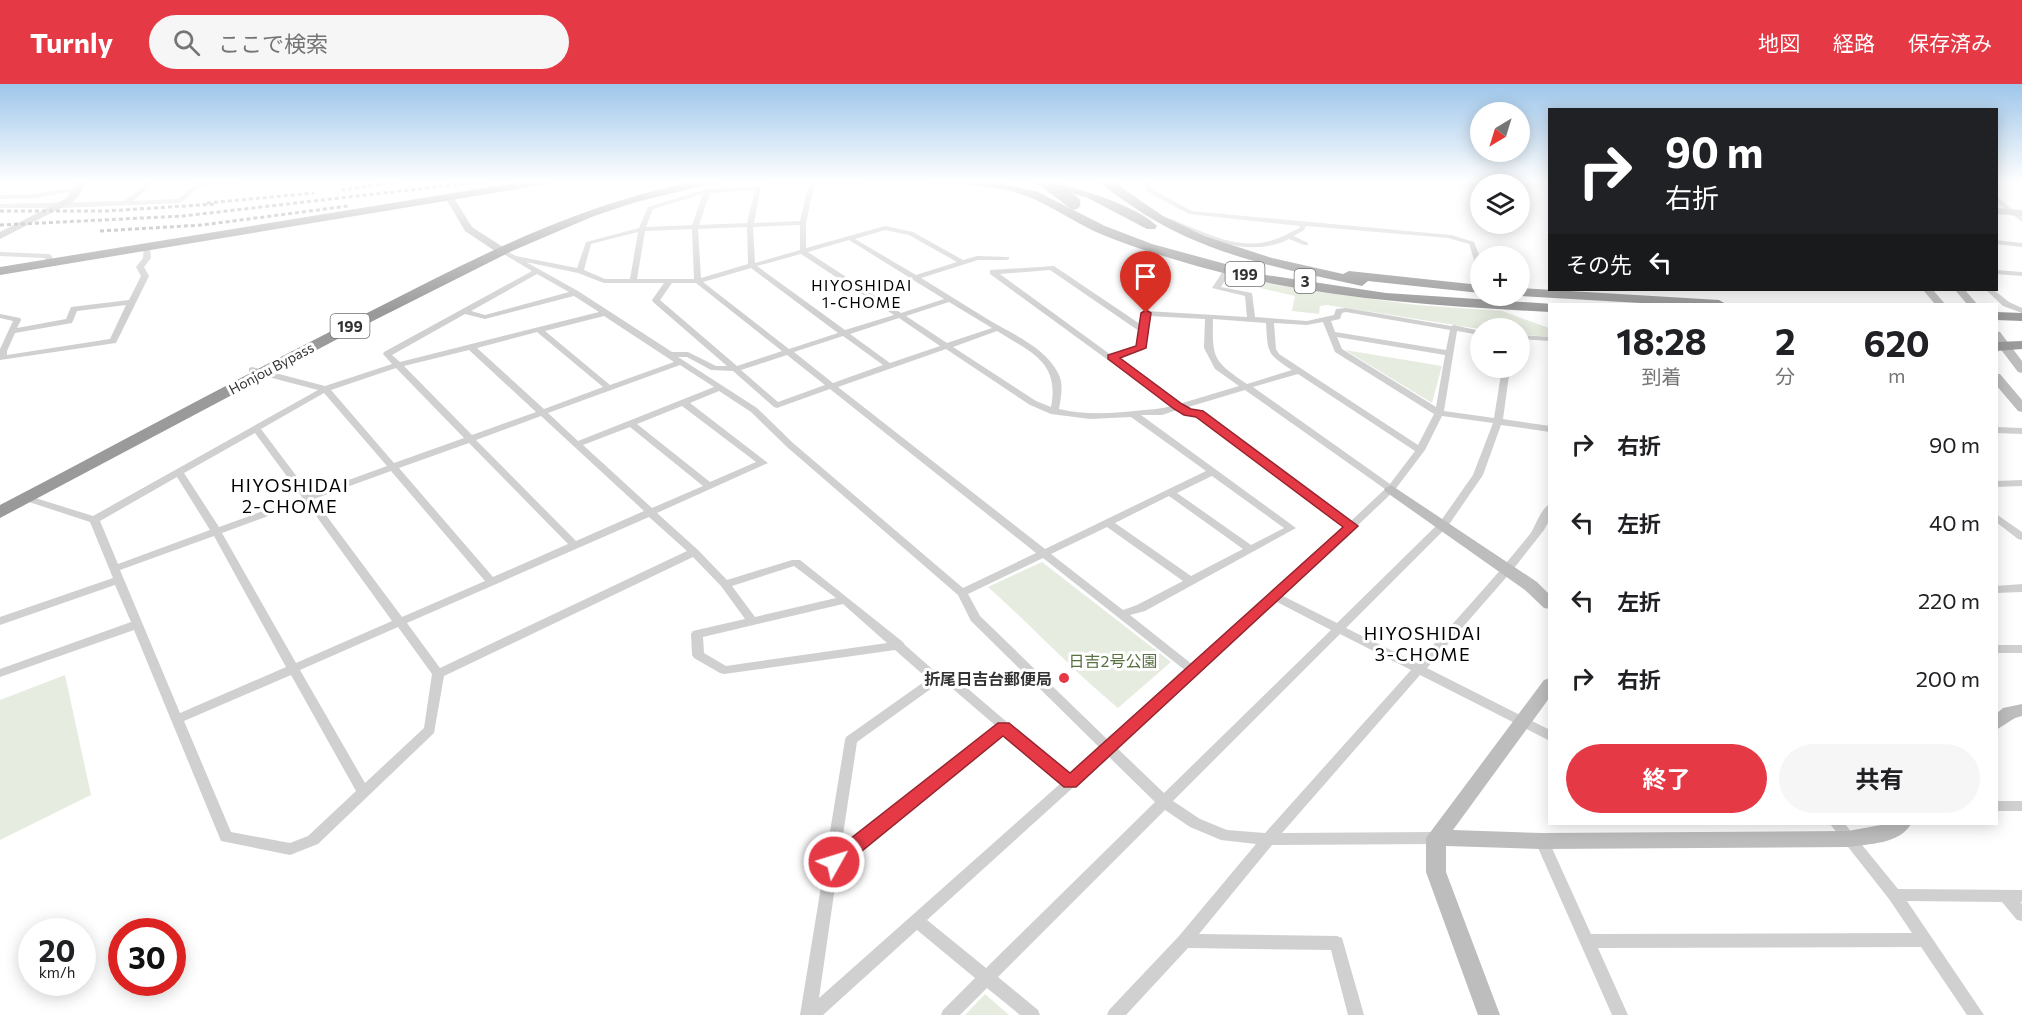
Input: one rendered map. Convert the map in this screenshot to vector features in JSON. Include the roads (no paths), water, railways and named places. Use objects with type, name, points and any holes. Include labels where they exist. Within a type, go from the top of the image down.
[{"type":"highway","points":[[0,271],[280,224]]},
{"type":"highway","name":"Honjou Bypass","points":[[0,501],[258,371],[503,252],[565,224]]},
{"type":"highway","name":"Honjou Bypass","points":[[503,252],[572,224]]},
{"type":"highway","name":"199","points":[[1094,224],[1114,234],[1228,270],[1369,295],[1548,308]]},
{"type":"highway","name":"3","points":[[1110,224],[1142,238],[1254,271],[1369,290],[1548,308]]},
{"type":"highway","name":"199","points":[[1150,224],[1177,238],[1214,252],[1288,271],[1370,284]]},
{"type":"highway","points":[[1158,224],[1233,255],[1391,281],[1470,287]]},
{"type":"highway","name":"3","points":[[1171,224],[1178,229],[1266,260],[1370,284],[1470,294]]},
{"type":"highway","points":[[1179,224],[1235,247],[1319,270]]},
{"type":"highway","points":[[1530,292],[1588,298],[1697,303]]},
{"type":"highway","points":[[1530,298],[1608,303]]},
{"type":"highway","points":[[1998,316],[2022,317]]},
{"type":"highway","points":[[1998,326],[2022,326]]},
{"type":"highway","points":[[2004,341],[2022,333]]},
{"type":"highway","name":"Honjou Bypass","points":[[0,512],[258,371]]},
{"type":"street","points":[[0,236],[23,224]]},
{"type":"street","points":[[465,224],[468,229],[503,252],[575,293],[754,410],[790,445],[962,593],[975,618],[1165,803],[1195,823],[1226,836],[1268,839],[1436,838],[1542,841],[1843,831],[1889,832],[1900,825]]},
{"type":"street","points":[[633,280],[644,224]]},
{"type":"street","points":[[580,271],[588,243],[642,229],[738,224]]},
{"type":"street","points":[[750,224],[752,266]]},
{"type":"street","points":[[803,224],[803,252]]},
{"type":"street","points":[[1181,224],[1245,247],[1265,246],[1289,236],[1303,224]]},
{"type":"street","points":[[1309,224],[1458,237],[1476,246]]},
{"type":"street","points":[[695,226],[698,281],[1193,671]]},
{"type":"street","points":[[503,252],[580,271],[604,281],[698,281],[885,228],[911,233],[963,263]]},
{"type":"street","points":[[1289,236],[1306,244]]},
{"type":"street","points":[[851,239],[1035,351],[1056,373],[1058,395],[1054,412]]},
{"type":"street","points":[[1998,243],[2022,244]]},
{"type":"street","points":[[0,316],[17,320],[1,351],[3,358],[113,340],[129,309],[129,302],[145,276],[140,267],[147,258],[147,246]]},
{"type":"street","points":[[803,252],[1034,403],[1054,412],[1090,417],[1133,414],[1142,410],[1162,412],[1298,371]]},
{"type":"street","points":[[0,254],[49,256],[49,263]]},
{"type":"street","points":[[915,278],[977,258],[1007,258]]},
{"type":"street","points":[[752,266],[889,366]]},
{"type":"street","points":[[1142,329],[1051,268],[993,272],[1188,413],[1199,413],[1351,526]]},
{"type":"street","points":[[1228,270],[1216,288],[1249,295],[1251,320]]},
{"type":"street","points":[[537,271],[387,354],[575,546]]},
{"type":"street","points":[[1998,272],[2022,274]]},
{"type":"street","points":[[669,282],[656,300],[777,405],[999,328]]},
{"type":"street","points":[[1929,291],[1939,303]]},
{"type":"street","points":[[1961,291],[1971,303]]},
{"type":"street","points":[[1991,291],[2006,304],[2022,311]]},
{"type":"street","points":[[464,311],[485,317],[575,293]]},
{"type":"street","points":[[670,355],[688,354],[714,368],[735,369],[950,299]]},
{"type":"street","points":[[13,331],[69,321],[74,309],[129,302]]},
{"type":"street","points":[[1112,357],[1140,348],[1146,313],[1307,323],[1327,321],[1337,316],[1339,311],[1346,310],[1470,331]]},
{"type":"street","points":[[26,498],[94,520],[325,389],[398,365],[606,313]]},
{"type":"street","points":[[1209,317],[1208,348],[1218,367],[1444,524],[1531,586],[1548,602]]},
{"type":"street","points":[[1327,321],[1338,350],[1345,356],[1439,413],[1548,429]]},
{"type":"street","points":[[1270,322],[1272,349],[1276,356],[1420,450]]},
{"type":"street","points":[[810,1015],[1276,597],[1391,489],[1420,450],[1439,413],[1454,327]]},
{"type":"street","points":[[539,330],[609,388]]},
{"type":"street","points":[[1333,334],[1450,353]]},
{"type":"street","points":[[1530,338],[1548,339]]},
{"type":"street","points":[[2004,341],[2022,369]]},
{"type":"street","points":[[471,347],[653,511],[725,584],[753,622]]},
{"type":"street","points":[[0,621],[216,531],[681,362]]},
{"type":"street","points":[[258,371],[325,389],[491,581]]},
{"type":"street","points":[[949,1015],[1444,524],[1478,475],[1498,421],[1504,378]]},
{"type":"street","points":[[1998,379],[2022,408]]},
{"type":"street","points":[[578,444],[720,388]]},
{"type":"street","points":[[2005,388],[2022,390]]},
{"type":"street","points":[[178,720],[763,463],[684,403]]},
{"type":"street","points":[[1122,614],[1141,608],[1291,528],[1133,414]]},
{"type":"street","points":[[631,423],[709,486]]},
{"type":"street","points":[[94,520],[226,837],[290,849],[313,840],[430,730],[438,674],[256,428]]},
{"type":"street","points":[[1998,430],[2022,431]]},
{"type":"street","points":[[179,472],[216,531],[363,792]]},
{"type":"street","points":[[962,593],[1212,472]]},
{"type":"street","points":[[1998,484],[2022,483]]},
{"type":"street","points":[[1171,493],[1250,549]]},
{"type":"street","points":[[1108,523],[1191,581]]},
{"type":"street","points":[[2002,526],[2022,525]]},
{"type":"street","points":[[2002,526],[2022,537]]},
{"type":"street","points":[[1115,1015],[1184,941],[1268,839],[1419,668],[1545,530]]},
{"type":"street","points":[[438,674],[694,552]]},
{"type":"street","points":[[725,584],[796,562],[899,645],[936,679]]},
{"type":"street","points":[[1998,590],[2022,588]]},
{"type":"street","points":[[1276,597],[1548,735]]},
{"type":"street","points":[[845,600],[697,634],[698,655],[724,670],[899,645]]},
{"type":"street","points":[[0,673],[138,624]]},
{"type":"street","points":[[1998,649],[2022,649]]},
{"type":"street","points":[[810,1015],[851,740],[936,679],[949,679],[1070,783]]},
{"type":"street","points":[[1489,1015],[1436,872],[1436,838],[1548,687]]},
{"type":"street","points":[[1998,722],[2009,713],[2022,710]]},
{"type":"street","points":[[834,862],[1003,727]]},
{"type":"street","points":[[1998,806],[2022,806]]},
{"type":"street","points":[[1843,831],[1893,895],[1976,1015]]},
{"type":"street","points":[[1542,841],[1589,941],[1620,1015]]},
{"type":"street","points":[[1893,895],[2014,897],[2022,915]]},
{"type":"street","points":[[916,920],[1032,1015]]},
{"type":"street","points":[[1589,941],[1923,940]]},
{"type":"street","points":[[1184,941],[1337,943],[1356,1015]]},
{"type":"railway","points":[[0,225],[11,224]]},
{"type":"railway","points":[[100,231],[206,224]]},
{"type":"place","name":"折尾日吉台郵便局","points":[[1064,678]]},
{"type":"district","name":"HIYOSHIDAI 1-CHOME","points":[[862,294]]},
{"type":"district","name":"HIYOSHIDAI 2-CHOME","points":[[290,495]]},
{"type":"district","name":"HIYOSHIDAI 3-CHOME","points":[[1423,643]]},
{"type":"park label","name":"日吉2号公園","points":[[1113,660]]}]
